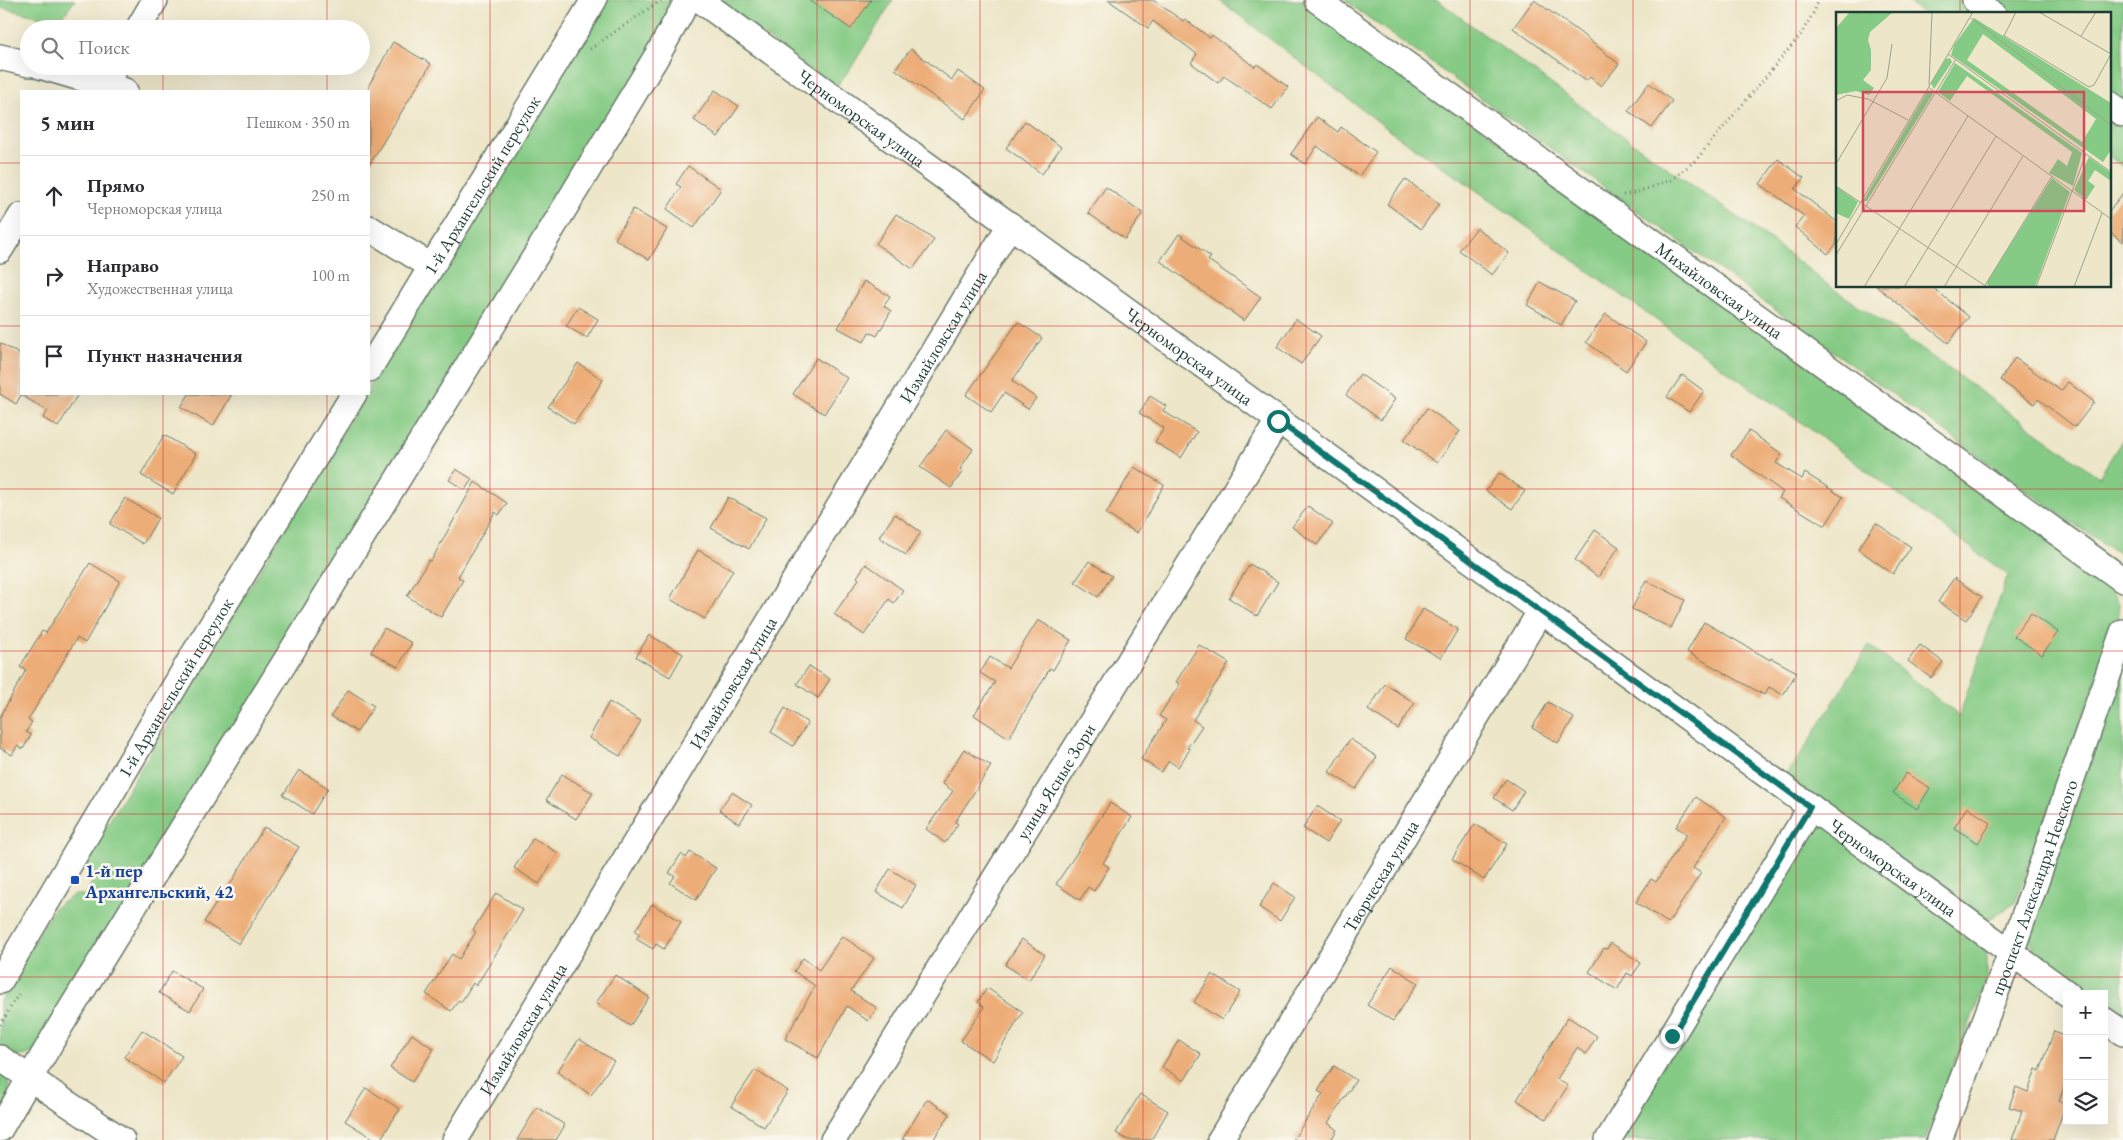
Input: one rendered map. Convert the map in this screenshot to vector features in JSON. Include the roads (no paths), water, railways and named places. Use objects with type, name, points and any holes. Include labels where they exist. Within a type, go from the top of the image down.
[{"type":"street","points":[[143,20],[155,0]]},
{"type":"street","name":"1-й Архангельский переулок","points":[[370,367],[594,0]]},
{"type":"street","points":[[0,1129],[549,234],[658,54],[688,0]]},
{"type":"street","name":"Черноморская улица","points":[[700,0],[2063,990]]},
{"type":"street","name":"Михайловская улица","points":[[1318,0],[2123,580]]},
{"type":"street","points":[[1975,0],[1990,12]]},
{"type":"street","points":[[0,57],[20,62]]},
{"type":"street","points":[[76,75],[111,84]]},
{"type":"street","points":[[2110,105],[2123,114]]},
{"type":"street","points":[[0,250],[20,218]]},
{"type":"street","name":"Измайловская улица","points":[[455,1140],[1010,225]]},
{"type":"street","points":[[370,229],[431,266]]},
{"type":"street","name":"1-й Архангельский переулок","points":[[0,981],[194,654],[353,395]]},
{"type":"street","name":"улица Ясные Зори","points":[[833,1140],[1278,421]]},
{"type":"street","name":"Творческая улица","points":[[1220,1140],[1540,612]]},
{"type":"street","name":"проспект Александра Невского","points":[[1939,1140],[2011,953],[2123,632]]},
{"type":"street","points":[[1608,1140],[1810,807]]},
{"type":"street","points":[[2108,1023],[2123,1033]]},
{"type":"street","points":[[0,1058],[122,1140]]},
{"type":"place","name":"1-й пер Архангельский, 42","points":[[75,880]]}]
